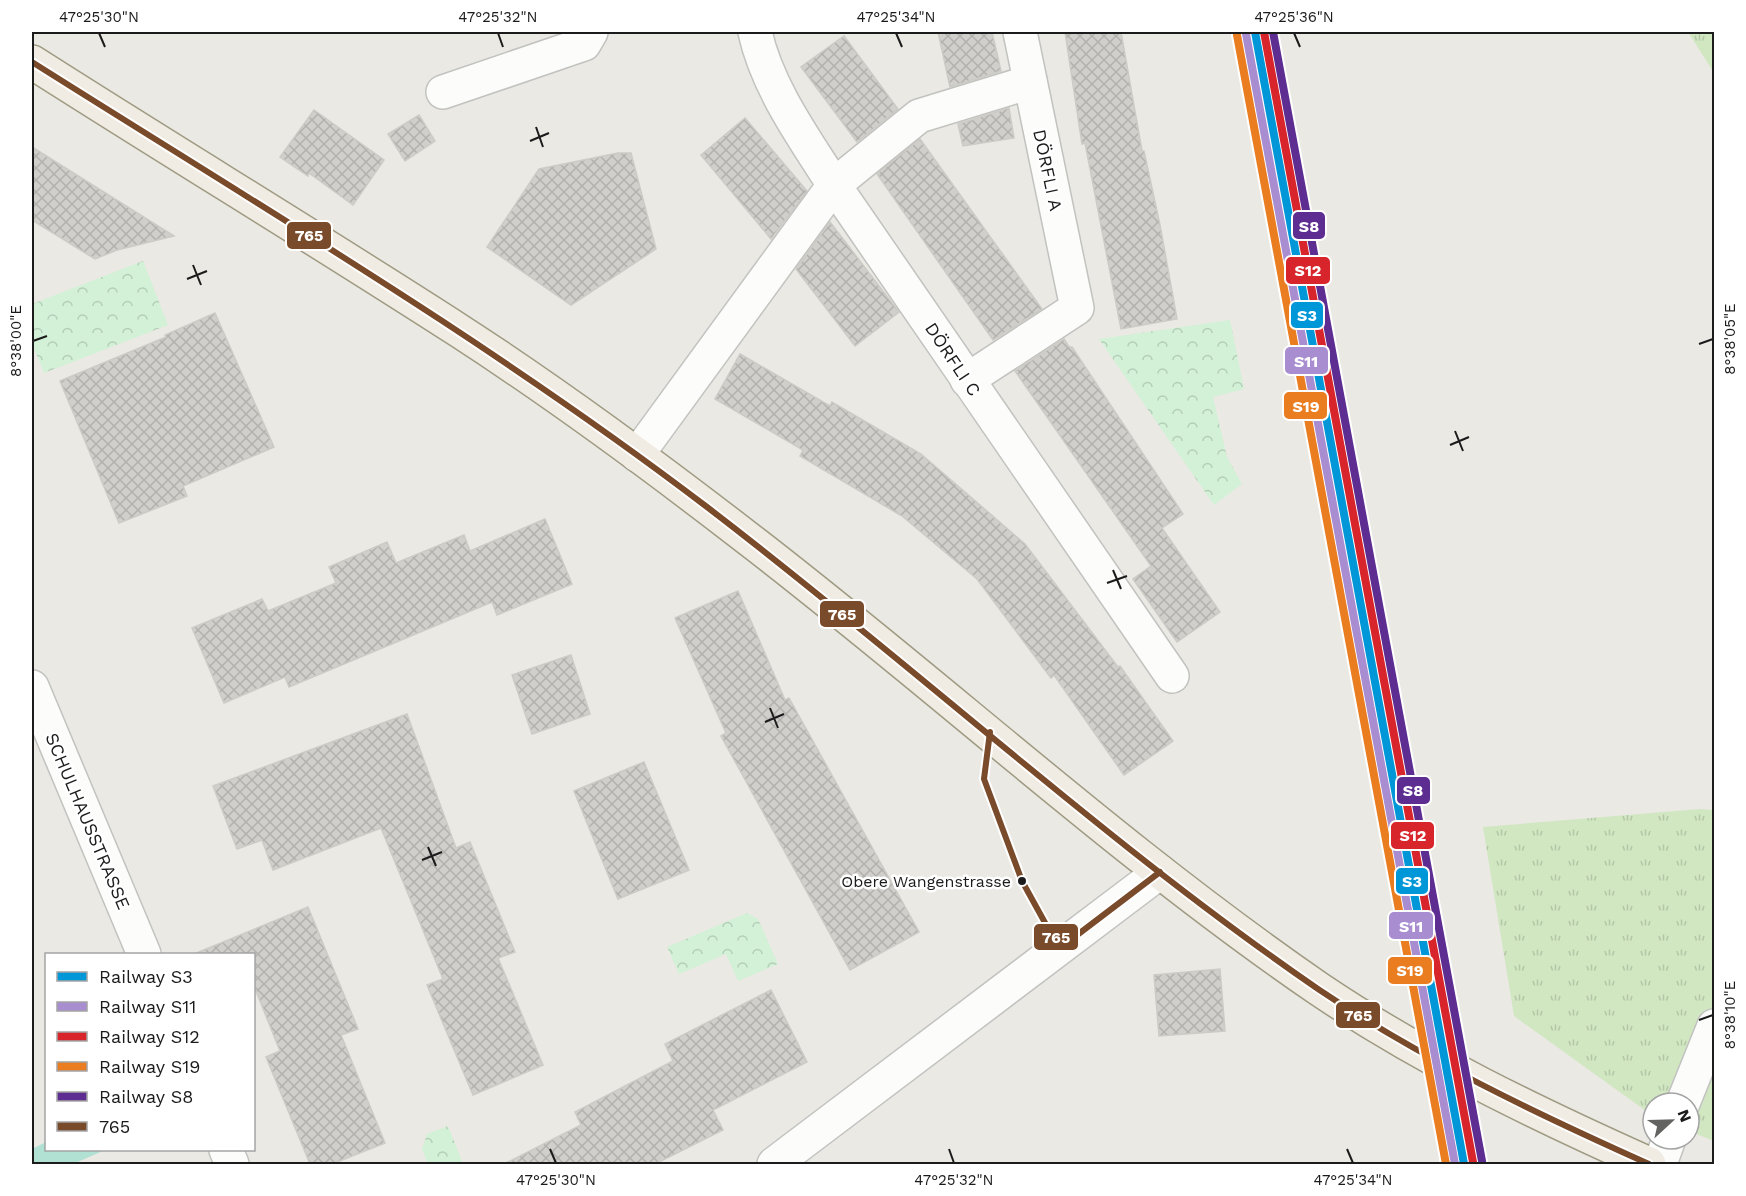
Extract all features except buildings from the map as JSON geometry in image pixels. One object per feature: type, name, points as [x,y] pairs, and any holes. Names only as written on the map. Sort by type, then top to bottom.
[{"type":"main road","points":[[32,63],[461,332],[638,455],[833,606],[1160,872],[1241,934],[1365,1019],[1524,1107],[1649,1164]]},
{"type":"street","points":[[443,92],[584,44],[591,32]]},
{"type":"street","name":"DÖRFLI C","points":[[755,32],[760,55],[794,122],[834,185],[1172,676]]},
{"type":"street","name":"DÖRFLI A","points":[[967,380],[1077,308],[1020,32]]},
{"type":"street","points":[[638,455],[834,185],[919,116],[1030,82]]},
{"type":"street","name":"SCHULHAUSSTRASSE","points":[[32,687],[144,953]]},
{"type":"street","points":[[774,1164],[1160,872]]},
{"type":"street","points":[[1688,1091],[1714,1026]]},
{"type":"green space","points":[[1688,32],[1714,32],[1714,73]]},
{"type":"green space","points":[[143,261],[168,325],[44,373],[32,343],[32,304]]},
{"type":"green space","points":[[1230,320],[1244,389],[1213,397],[1227,457],[1242,484],[1214,505],[1099,339]]},
{"type":"green space","points":[[1700,809],[1714,810],[1714,1141],[1701,1136],[1701,1091],[1641,1091],[1641,1107],[1514,1016],[1483,827]]},
{"type":"green space","points":[[747,913],[758,919],[778,964],[738,981],[726,954],[679,974],[667,947]]},
{"type":"green space","points":[[448,1126],[463,1164],[428,1164],[422,1149],[427,1134]]},
{"type":"green space","points":[[45,1142],[45,1151],[103,1151],[73,1164],[32,1164],[32,1149]]},
{"type":"rail line","name":"S3","points":[[1255,32],[1464,1164]]},
{"type":"rail line","name":"S12","points":[[1264,32],[1473,1162]]},
{"type":"rail line","name":"S8","points":[[1273,32],[1482,1161]]},
{"type":"rail line","name":"S11","points":[[1246,34],[1455,1164]]},
{"type":"rail line","name":"S19","points":[[1237,35],[1446,1164]]},
{"type":"transit line","name":"765","points":[[32,62],[459,332],[626,447],[784,567],[1161,874],[1318,989],[1357,1015],[1438,1062],[1564,1125],[1649,1164]]},
{"type":"transit line","name":"765","points":[[990,732],[984,779],[1022,881],[1049,930],[1064,945],[1160,872]]},
{"type":"place","name":"Obere Wangenstrasse","points":[[1022,881]]}]
